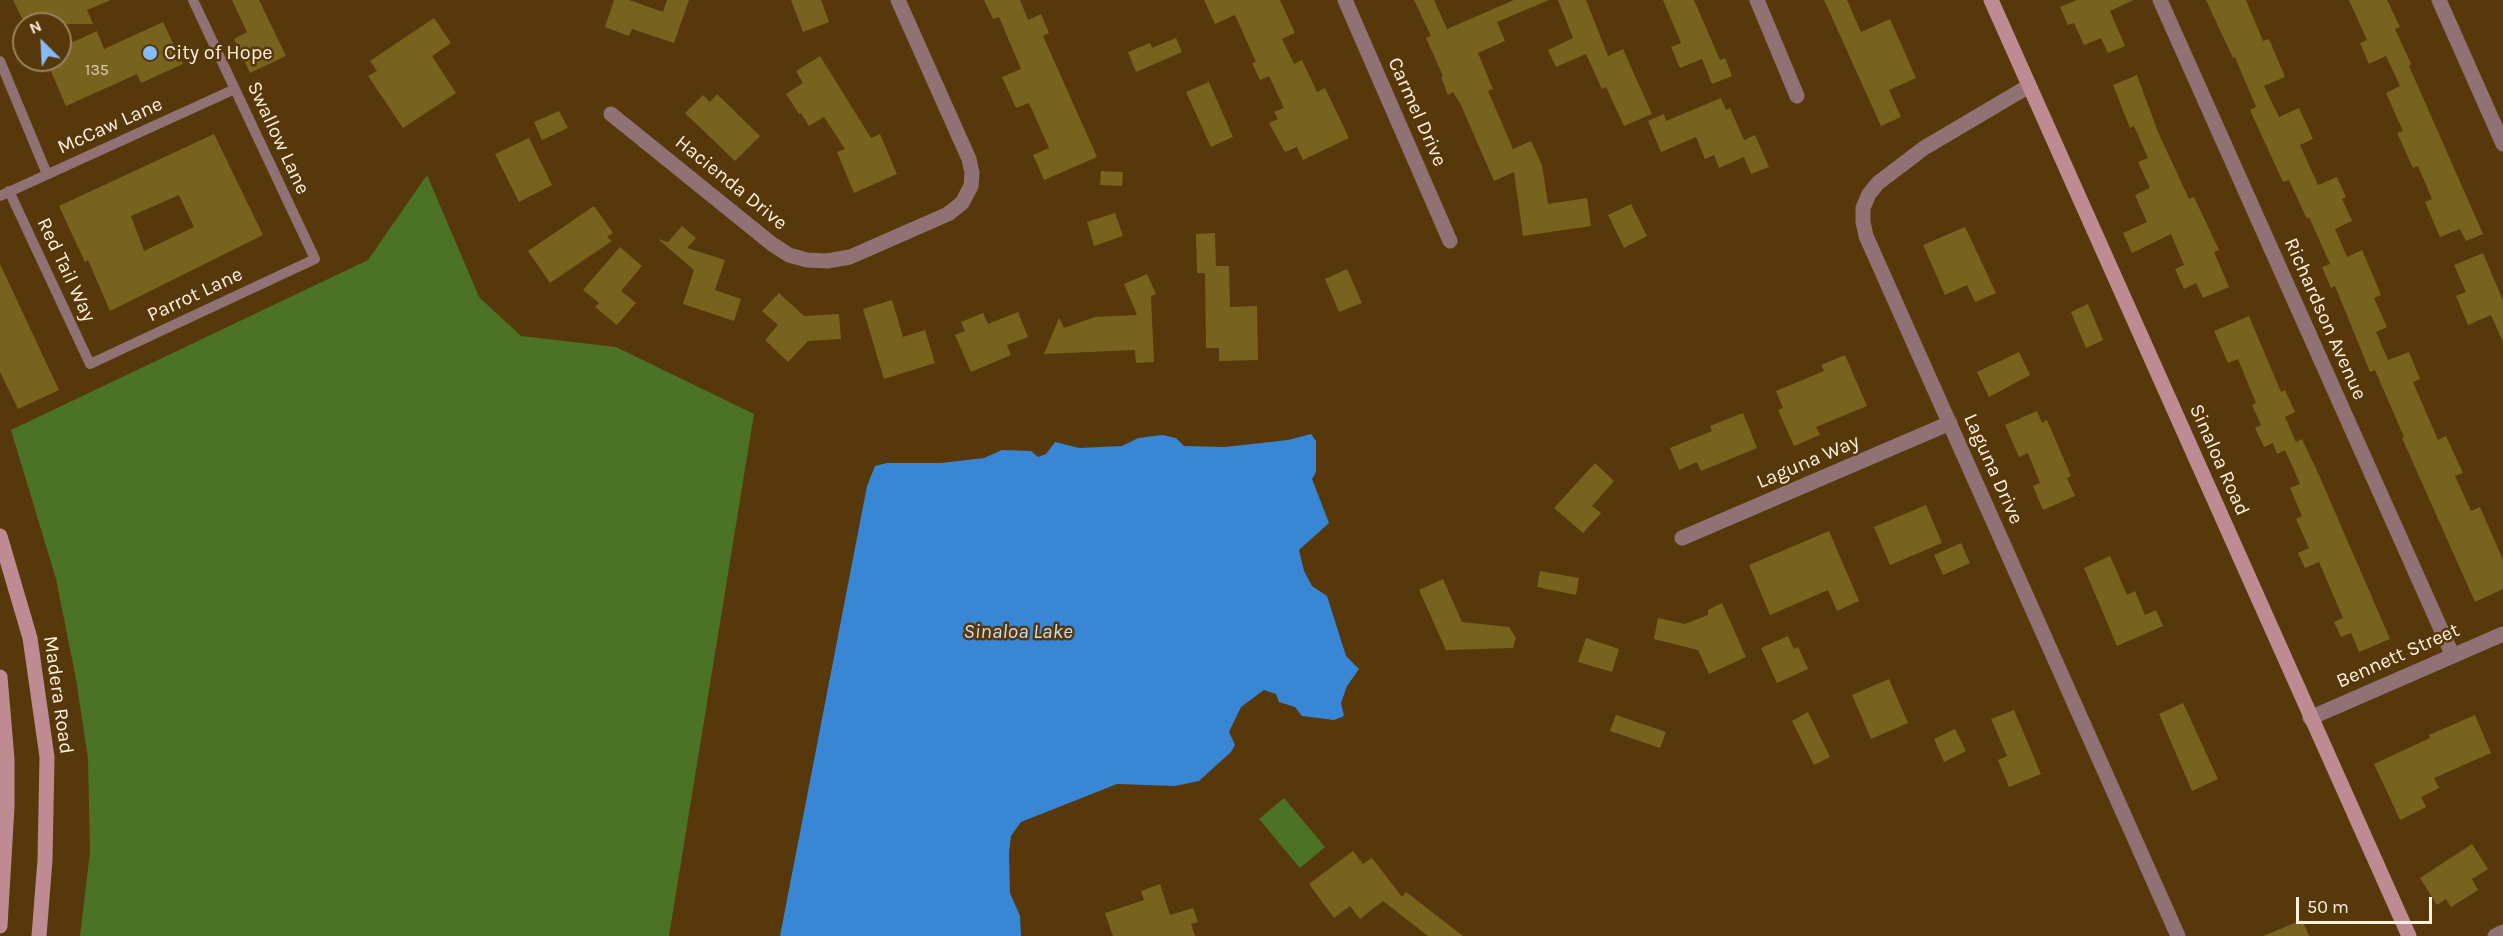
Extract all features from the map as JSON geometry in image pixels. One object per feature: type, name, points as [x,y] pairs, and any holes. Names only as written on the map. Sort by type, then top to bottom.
[{"type":"street","name":"Hacienda Drive","points":[[611,114],[771,244],[789,255],[807,260],[827,261],[850,257],[948,214],[962,203],[971,186],[972,173],[969,159],[898,0]]},
{"type":"street","name":"Carmel Drive","points":[[1346,0],[1450,241]]},
{"type":"street","points":[[1757,0],[1797,96]]},
{"type":"street","name":"Sinaloa Road","points":[[1991,0],[2409,936]]},
{"type":"street","name":"Richardson Avenue","points":[[2160,0],[2452,654]]},
{"type":"street","points":[[2439,0],[2503,144]]},
{"type":"street","name":"Laguna Drive","points":[[2029,87],[1924,148],[1878,183],[1869,194],[1863,208],[1866,236],[2178,936]]},
{"type":"street","name":"Laguna Way","points":[[1682,538],[1950,423]]},
{"type":"street","name":"Madera Road","points":[[0,536],[30,638],[47,757],[45,860],[39,936]]},
{"type":"street","name":"Bennett Street","points":[[2310,718],[2452,654],[2503,634]]},
{"type":"street","points":[[0,677],[7,759],[7,807],[0,926]]},
{"type":"street","points":[[2495,936],[2503,933]]},
{"type":"lane","name":"Swallow Lane","points":[[193,0],[315,259]]},
{"type":"lane","points":[[0,61],[47,174]]},
{"type":"lane","name":"McCaw Lane","points":[[5,193],[235,89]]},
{"type":"lane","name":"Red Tail Way","points":[[5,193],[90,364]]},
{"type":"lane","name":"Parrot Lane","points":[[90,364],[315,259]]},
{"type":"green space","points":[[427,175],[479,297],[521,336],[616,347],[754,414],[669,936],[80,936],[90,852],[88,758],[76,679],[56,579],[11,430],[368,260]]},
{"type":"green space","points":[[1284,798],[1325,847],[1300,868],[1259,819]]},
{"type":"water","name":"Sinaloa Lake","points":[[1311,434],[1316,441],[1316,472],[1312,479],[1329,523],[1299,550],[1304,571],[1312,586],[1327,596],[1346,656],[1359,669],[1347,686],[1341,703],[1344,716],[1334,720],[1302,716],[1295,707],[1279,702],[1276,694],[1264,690],[1241,707],[1229,732],[1235,745],[1231,752],[1199,781],[1175,786],[1117,784],[1021,822],[1011,836],[1009,853],[1010,893],[1020,916],[1021,936],[780,936],[867,486],[875,466],[887,463],[941,463],[984,458],[1002,450],[1031,451],[1038,457],[1046,454],[1055,442],[1079,448],[1122,446],[1138,438],[1162,435],[1176,438],[1184,446],[1225,447],[1288,440]]},
{"type":"building","points":[[13,0],[111,0],[87,10],[93,24],[72,24],[72,12],[19,12]]},
{"type":"building","points":[[232,0],[259,0],[286,56],[250,73],[234,39],[247,32]]},
{"type":"building","points":[[614,0],[629,0],[663,12],[667,0],[689,0],[674,43],[632,29],[629,36],[605,27]]},
{"type":"building","points":[[791,0],[821,0],[829,22],[803,32]]},
{"type":"building","points":[[984,0],[1020,0],[1028,20],[1041,14],[1049,33],[1043,36],[1097,157],[1044,180],[1033,155],[1049,148],[1029,103],[1016,108],[1002,77],[1021,69],[999,17],[993,19]]},
{"type":"building","points":[[1204,0],[1280,0],[1295,33],[1282,39],[1294,64],[1302,60],[1317,92],[1325,88],[1349,138],[1303,160],[1297,147],[1285,152],[1269,123],[1278,119],[1274,112],[1284,108],[1269,76],[1260,80],[1252,63],[1256,62],[1235,15],[1215,24]]},
{"type":"building","points":[[1414,0],[1434,0],[1447,29],[1514,0],[1549,0],[1497,22],[1505,41],[1478,53],[1493,89],[1488,91],[1513,149],[1531,141],[1542,165],[1548,204],[1587,198],[1591,226],[1523,236],[1514,172],[1494,181],[1460,103],[1453,92],[1448,95],[1441,77],[1443,76],[1426,38],[1431,36]]},
{"type":"building","points":[[1558,0],[1586,0],[1608,56],[1623,49],[1652,114],[1624,126],[1606,87],[1602,89],[1586,54],[1556,67],[1548,50],[1573,38]]},
{"type":"building","points":[[1663,0],[1694,0],[1720,60],[1725,58],[1732,76],[1712,84],[1702,59],[1680,68],[1671,47],[1681,43]]},
{"type":"building","points":[[1824,0],[1847,0],[1861,32],[1890,19],[1916,78],[1889,90],[1901,117],[1881,126]]},
{"type":"building","points":[[2077,0],[2134,0],[2110,11],[2125,46],[2108,53],[2101,38],[2084,45],[2074,23],[2068,25],[2060,7]]},
{"type":"building","points":[[2206,0],[2246,0],[2263,41],[2269,39],[2285,77],[2264,86],[2279,117],[2299,108],[2313,139],[2300,145],[2318,185],[2337,177],[2346,197],[2342,199],[2352,221],[2335,229],[2347,257],[2362,250],[2381,295],[2374,298],[2387,327],[2376,332],[2388,360],[2409,352],[2420,379],[2413,382],[2438,440],[2446,436],[2463,473],[2455,476],[2471,511],[2480,507],[2503,560],[2503,589],[2475,602],[2402,438],[2404,437],[2375,370],[2370,372],[2335,286],[2331,288],[2322,267],[2330,264],[2309,217],[2307,219],[2289,180],[2283,182],[2250,110],[2256,107],[2235,57],[2233,58]]},
{"type":"building","points":[[2349,0],[2387,0],[2400,27],[2395,29],[2411,64],[2409,66],[2483,234],[2466,241],[2460,229],[2440,237],[2425,202],[2432,199],[2418,166],[2413,168],[2397,133],[2403,131],[2386,93],[2400,86],[2386,56],[2369,64],[2360,43],[2367,40]]},
{"type":"building","points":[[434,18],[451,43],[432,56],[456,93],[403,128],[368,76],[377,71],[370,61]]},
{"type":"building","points":[[163,22],[183,64],[141,83],[137,74],[66,106],[51,72],[72,72],[72,42],[97,31],[104,49]]},
{"type":"building","points":[[1176,38],[1182,52],[1136,72],[1128,52],[1150,43],[1152,48]]},
{"type":"building","points":[[820,56],[871,138],[880,134],[897,174],[854,193],[837,152],[845,149],[824,117],[809,126],[786,94],[803,83],[796,71]]},
{"type":"building","points":[[2137,75],[2158,132],[2189,199],[2194,197],[2219,250],[2214,252],[2229,287],[2203,298],[2196,283],[2184,289],[2175,269],[2184,265],[2171,234],[2132,253],[2123,233],[2147,222],[2135,195],[2150,188],[2138,162],[2148,158],[2134,126],[2130,128],[2113,85]]},
{"type":"building","points":[[1209,82],[1233,137],[1211,147],[1186,92]]},
{"type":"building","points":[[717,94],[760,136],[735,161],[685,113],[703,95],[710,102]]},
{"type":"building","points":[[1721,98],[1726,110],[1730,108],[1744,140],[1755,135],[1769,167],[1751,174],[1744,157],[1719,168],[1714,155],[1705,159],[1696,137],[1661,152],[1648,121],[1664,114],[1666,121]]},
{"type":"building","points":[[559,111],[568,128],[542,140],[534,122]]},
{"type":"building","points":[[214,134],[263,235],[110,311],[88,260],[85,262],[59,206]],"holes":[[[179,195],[194,227],[144,251],[131,216]]]},
{"type":"building","points":[[529,138],[552,185],[519,202],[495,154]]},
{"type":"building","points":[[1101,171],[1123,172],[1122,186],[1100,185]]},
{"type":"building","points":[[1631,204],[1647,236],[1624,248],[1608,215]]},
{"type":"building","points":[[594,206],[613,233],[607,237],[612,241],[550,283],[528,251]]},
{"type":"building","points":[[1115,213],[1123,236],[1094,246],[1087,222]]},
{"type":"building","points":[[682,226],[696,238],[687,248],[725,260],[715,290],[741,299],[734,321],[683,304],[694,270],[658,239],[668,242]]},
{"type":"building","points":[[1965,227],[1996,293],[1975,302],[1967,285],[1945,295],[1923,245]]},
{"type":"building","points":[[1215,233],[1216,266],[1229,266],[1230,307],[1257,306],[1258,360],[1219,361],[1219,348],[1206,348],[1205,273],[1197,273],[1196,234]]},
{"type":"building","points":[[620,247],[642,266],[621,291],[636,303],[617,325],[595,307],[599,303],[583,290]]},
{"type":"building","points":[[2483,253],[2503,301],[2503,342],[2491,315],[2468,325],[2456,296],[2466,292],[2454,265]]},
{"type":"building","points":[[0,264],[59,390],[18,409],[0,372]]},
{"type":"building","points":[[1347,269],[1362,303],[1339,312],[1325,279]]},
{"type":"building","points":[[1147,274],[1156,294],[1151,296],[1154,362],[1136,363],[1135,350],[1044,354],[1059,318],[1064,328],[1095,317],[1137,315],[1124,284]]},
{"type":"building","points":[[779,293],[804,316],[839,314],[841,339],[808,341],[788,362],[765,340],[778,325],[762,311]]},
{"type":"building","points":[[892,300],[903,337],[925,330],[935,363],[884,379],[863,309]]},
{"type":"building","points":[[2088,304],[2103,340],[2086,348],[2071,312]]},
{"type":"building","points":[[1018,312],[1028,337],[1007,345],[1011,355],[971,372],[955,335],[965,331],[961,322],[983,313],[988,324]]},
{"type":"building","points":[[2249,316],[2281,392],[2285,390],[2295,412],[2285,417],[2296,442],[2302,439],[2390,639],[2359,652],[2351,633],[2341,637],[2334,622],[2343,618],[2319,562],[2305,568],[2298,553],[2309,548],[2296,519],[2302,516],[2290,488],[2300,484],[2285,450],[2277,454],[2273,443],[2264,447],[2255,428],[2261,425],[2252,405],[2256,403],[2238,359],[2228,363],[2214,331]]},
{"type":"building","points":[[2019,352],[2030,375],[1989,397],[1977,372]]},
{"type":"building","points":[[1845,355],[1867,406],[1816,427],[1820,435],[1794,446],[1778,410],[1783,408],[1776,391],[1824,371],[1821,365]]},
{"type":"building","points":[[2037,411],[2042,423],[2047,420],[2071,476],[2067,478],[2075,496],[2043,510],[2033,486],[2040,483],[2028,453],[2019,457],[2005,425]]},
{"type":"building","points":[[1743,413],[1757,448],[1701,471],[1697,462],[1679,470],[1670,448],[1712,431],[1710,426]]},
{"type":"building","points":[[1595,463],[1614,481],[1592,506],[1601,513],[1583,533],[1554,508]]},
{"type":"building","points":[[1926,505],[1942,543],[1890,565],[1874,527]]},
{"type":"building","points":[[1829,531],[1859,601],[1837,611],[1828,590],[1770,615],[1749,565]]},
{"type":"building","points":[[1961,543],[1970,563],[1943,575],[1934,555]]},
{"type":"building","points":[[2110,556],[2127,595],[2135,591],[2145,615],[2156,610],[2163,626],[2117,646],[2084,568]]},
{"type":"building","points":[[1540,571],[1579,578],[1576,595],[1537,587]]},
{"type":"building","points":[[1443,579],[1462,622],[1509,627],[1516,638],[1513,648],[1446,650],[1419,590]]},
{"type":"building","points":[[1722,603],[1746,657],[1709,674],[1698,650],[1654,639],[1658,618],[1685,624],[1708,615],[1708,610]]},
{"type":"building","points":[[1788,636],[1794,649],[1798,647],[1808,669],[1777,683],[1761,648]]},
{"type":"building","points":[[1586,638],[1619,649],[1612,672],[1578,662]]},
{"type":"building","points":[[1889,679],[1908,723],[1871,739],[1852,695]]},
{"type":"building","points":[[2183,703],[2218,779],[2192,791],[2159,714]]},
{"type":"building","points":[[2014,710],[2041,774],[2009,787],[1998,760],[2007,756],[1991,719]]},
{"type":"building","points":[[1808,712],[1830,757],[1814,765],[1792,721]]},
{"type":"building","points":[[1616,715],[1666,732],[1660,748],[1610,731]]},
{"type":"building","points":[[2475,715],[2491,753],[2434,778],[2439,788],[2421,797],[2426,807],[2400,820],[2374,764],[2430,738],[2429,735]]},
{"type":"building","points":[[1955,729],[1966,751],[1944,762],[1934,739]]},
{"type":"building","points":[[2472,844],[2488,869],[2472,879],[2478,890],[2451,907],[2446,899],[2437,905],[2420,878]]},
{"type":"building","points":[[1353,851],[1363,864],[1372,858],[1402,897],[1406,892],[1463,936],[1428,936],[1383,901],[1360,919],[1350,906],[1334,918],[1309,884]]},
{"type":"building","points":[[1160,884],[1170,915],[1193,908],[1198,922],[1191,924],[1195,936],[1113,936],[1105,913],[1144,900],[1141,891]]},
{"type":"building","points":[[2302,920],[2309,936],[2263,936]]},
{"type":"place","name":"City of Hope","points":[[150,53]]}]
